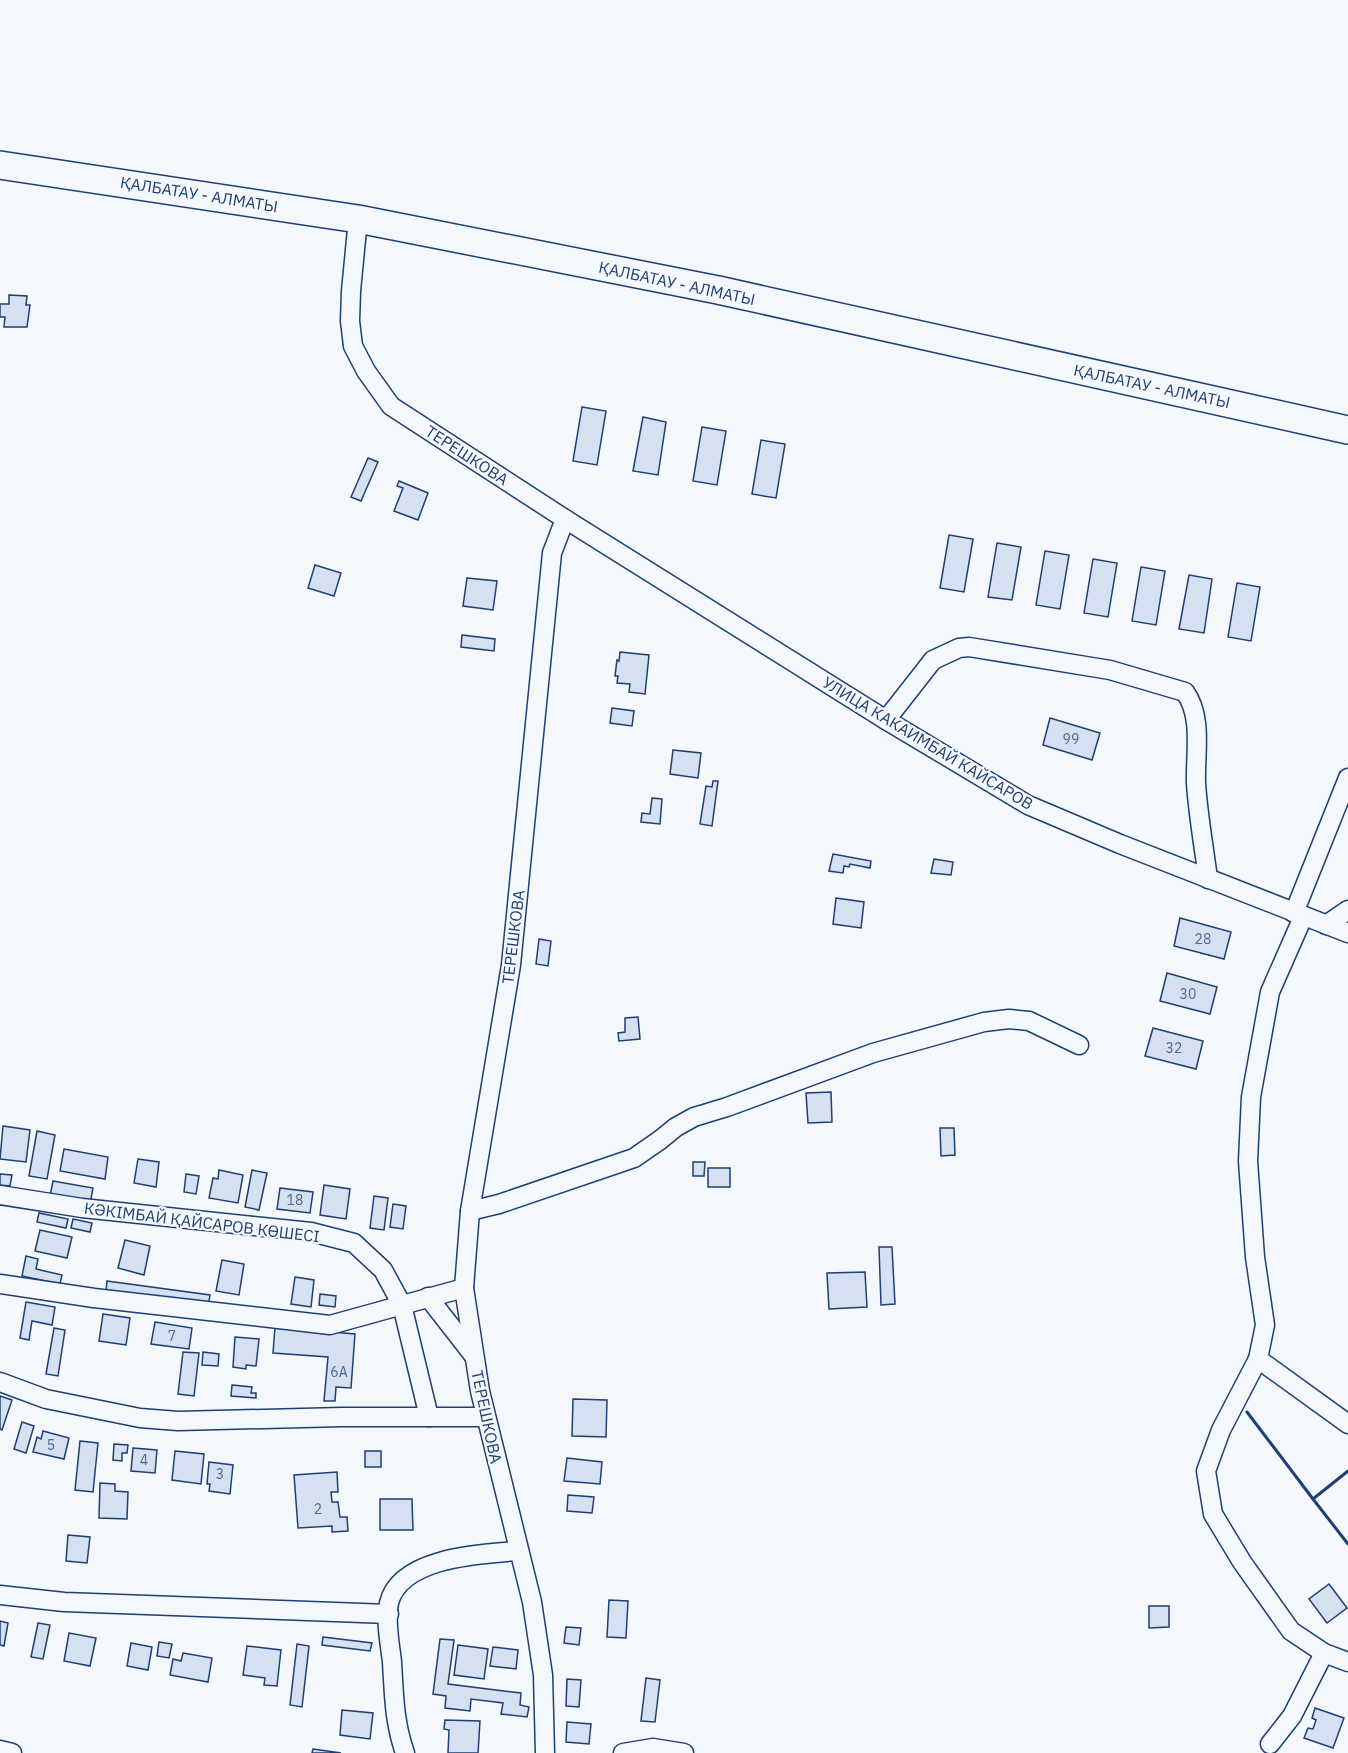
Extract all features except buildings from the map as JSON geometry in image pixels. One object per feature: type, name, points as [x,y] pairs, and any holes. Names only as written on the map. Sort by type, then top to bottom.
[{"type":"highway","name":"ҚАЛБАТАУ - АЛМАТЫ","points":[[0,165],[358,219],[718,290],[1348,429]]},
{"type":"street","name":"ТЕРЕШКОВА","points":[[358,219],[350,321],[354,346],[366,371],[392,405],[565,519],[552,552],[511,965],[470,1211],[464,1288],[486,1417],[532,1602],[543,1675],[546,1753]]},
{"type":"street","name":"УЛИЦА КАКАИМБАЙ КАЙСАРОВ","points":[[565,519],[886,720],[1028,805],[1208,879],[1348,933]]},
{"type":"street","points":[[886,720],[933,660],[958,648],[969,647],[1110,670],[1185,692],[1192,701],[1195,717],[1196,782],[1208,879]]},
{"type":"street","points":[[1348,778],[1269,992],[1251,1097],[1248,1161],[1255,1257],[1265,1325],[1258,1359],[1221,1430],[1206,1471],[1213,1514],[1242,1562],[1291,1631],[1324,1653],[1348,1662]]},
{"type":"street","points":[[1326,925],[1348,910]]},
{"type":"street","points":[[470,1211],[499,1204],[634,1158],[676,1127],[694,1117],[873,1053],[973,1025],[1009,1018],[1029,1021],[1079,1045]]},
{"type":"street","name":"КӘКІМБАЙ ҚАЙСАРОВ КӨШЕСІ","points":[[0,1195],[82,1208],[311,1232],[354,1243],[383,1270],[402,1305],[429,1417]]},
{"type":"street","points":[[0,1284],[94,1298],[330,1325],[464,1288]]},
{"type":"street","points":[[428,1297],[475,1358]]},
{"type":"street","points":[[1258,1359],[1348,1424]]},
{"type":"street","points":[[0,1382],[46,1399],[140,1418],[178,1421],[331,1417],[486,1417]]},
{"type":"street","points":[[405,1753],[397,1730],[388,1605],[393,1591],[405,1578],[427,1566],[467,1555],[518,1551]]},
{"type":"street","points":[[0,1595],[64,1602],[389,1614]]},
{"type":"street","points":[[1270,1744],[1292,1716],[1324,1653]]},
{"type":"street","points":[[623,1753],[653,1748],[684,1753]]},
{"type":"street","points":[[0,1750],[12,1753]]},
{"type":"wall","points":[[1247,1412],[1313,1499]]},
{"type":"wall","points":[[1348,1471],[1313,1499],[1348,1544]]}]
